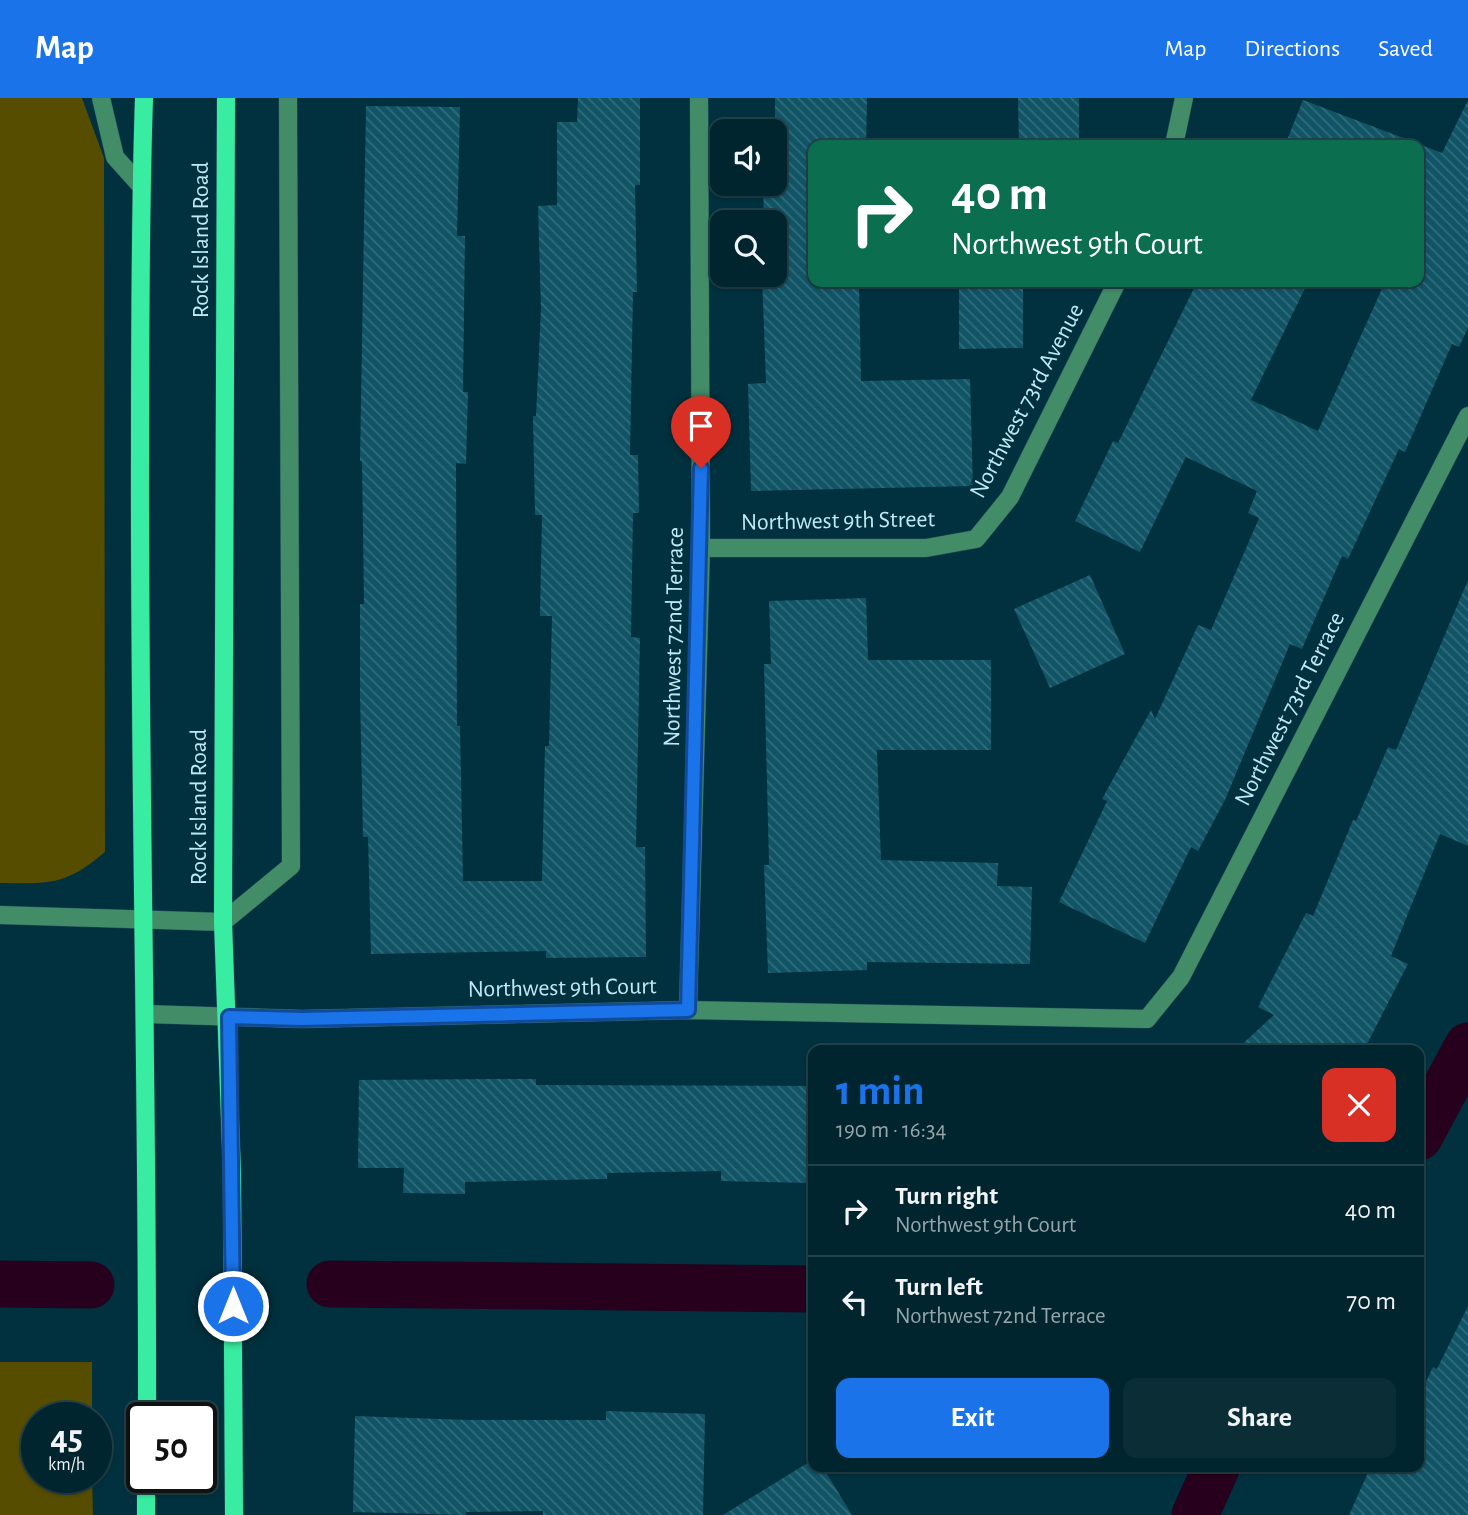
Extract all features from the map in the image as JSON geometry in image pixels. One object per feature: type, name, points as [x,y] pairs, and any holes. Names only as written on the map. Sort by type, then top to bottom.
[{"type":"main road","points":[[144,98],[141,186],[141,919],[145,1014],[146,1402]]},
{"type":"main road","name":"Rock Island Road","points":[[226,98],[223,922],[229,1017],[234,1515]]},
{"type":"main road","points":[[146,1493],[146,1515]]},
{"type":"street","points":[[101,98],[116,157],[141,186]]},
{"type":"street","points":[[0,915],[223,922],[291,866],[288,98]]},
{"type":"street","name":"Northwest 72nd Terrace","points":[[688,1010],[701,548],[699,98]]},
{"type":"street","points":[[1175,140],[1184,98]]},
{"type":"street","name":"Northwest 73rd Avenue","points":[[976,539],[1010,497],[1115,287]]},
{"type":"street","name":"Northwest 73rd Terrace","points":[[1147,1019],[1181,977],[1468,416]]},
{"type":"street","name":"Northwest 9th Street","points":[[701,548],[926,548],[976,539]]},
{"type":"street","name":"Northwest 9th Court","points":[[145,1014],[302,1019],[688,1010],[1147,1019]]},
{"type":"shaded area","points":[[0,98],[82,98],[104,158],[105,852],[68,877],[32,883],[0,883]]},
{"type":"shaded area","points":[[0,1362],[92,1362],[92,1402],[21,1402],[21,1493],[92,1493],[93,1515],[0,1515]]},
{"type":"building","points":[[578,98],[640,98],[640,185],[635,185],[637,292],[633,292],[630,455],[638,455],[639,513],[633,513],[631,637],[640,638],[636,847],[645,847],[646,957],[546,958],[546,951],[371,954],[368,837],[363,837],[360,694],[360,604],[364,604],[360,461],[366,106],[460,107],[457,236],[465,236],[463,392],[468,392],[466,464],[456,463],[457,726],[460,726],[463,881],[542,881],[552,616],[540,616],[542,515],[535,515],[533,416],[536,416],[541,309],[538,206],[557,205],[557,122],[577,122]]},
{"type":"building","points":[[775,98],[867,98],[866,140],[808,140],[808,287],[859,287],[861,381],[970,379],[973,486],[751,491],[748,384],[766,383],[762,287],[787,287],[787,210],[763,210],[764,196],[787,196],[787,119],[775,119]]},
{"type":"building","points":[[1018,98],[1079,98],[1079,140],[1019,140]]},
{"type":"building","points":[[1303,100],[1409,140],[1287,140]]},
{"type":"building","points":[[1468,100],[1468,328],[1459,347],[1452,344],[1405,452],[1399,449],[1348,559],[1342,556],[1302,649],[1290,644],[1225,800],[1198,851],[1191,847],[1145,943],[1059,902],[1107,801],[1102,799],[1151,710],[1155,719],[1198,625],[1211,630],[1259,518],[1248,513],[1257,491],[1186,457],[1140,552],[1075,521],[1113,441],[1118,443],[1195,287],[1306,287],[1251,400],[1318,431],[1383,287],[1424,287],[1424,146],[1442,153]]},
{"type":"building","points":[[959,287],[1023,287],[1023,348],[959,349]]},
{"type":"building","points":[[1090,575],[1125,654],[1050,688],[1014,609]]},
{"type":"building","points":[[1468,580],[1468,846],[1440,834],[1391,956],[1408,964],[1367,1045],[1241,1045],[1274,1015],[1258,1007],[1306,913],[1313,916],[1353,820],[1356,821],[1388,747],[1396,750]]},
{"type":"building","points":[[866,598],[868,660],[991,660],[991,750],[877,750],[881,860],[998,863],[997,886],[1032,887],[1030,964],[867,962],[867,970],[768,973],[764,865],[769,865],[764,664],[771,664],[769,601]]},
{"type":"building","points":[[536,1079],[536,1085],[808,1086],[808,1183],[721,1181],[721,1171],[607,1173],[607,1179],[465,1182],[465,1194],[403,1193],[404,1168],[358,1168],[359,1080]]},
{"type":"building","points":[[1468,1306],[1468,1515],[1349,1515],[1368,1472],[1424,1472],[1424,1386],[1433,1367],[1437,1369]]},
{"type":"building","points":[[606,1411],[705,1414],[703,1515],[543,1515],[543,1511],[466,1512],[466,1515],[353,1512],[355,1416],[468,1420],[606,1420]]},
{"type":"building","points":[[808,1463],[808,1472],[826,1472],[852,1515],[723,1515]]},
{"type":"waterway","points":[[1424,1128],[1468,1046]]},
{"type":"waterway","points":[[0,1284],[91,1285]]},
{"type":"waterway","points":[[330,1284],[808,1289]]},
{"type":"waterway","points":[[1195,1515],[1214,1472]]},
{"type":"route","points":[[233,1306],[229,1017],[302,1019],[688,1010],[701,468]]}]
